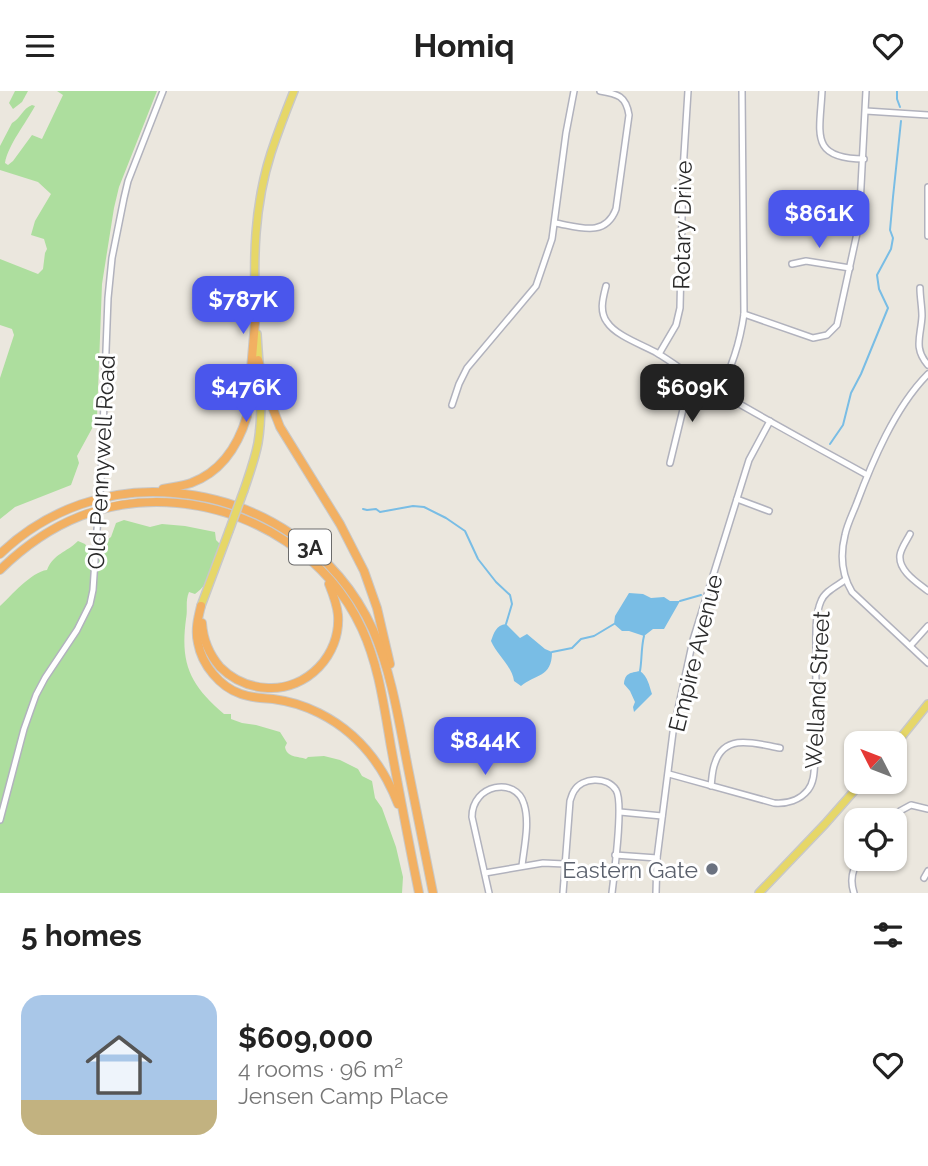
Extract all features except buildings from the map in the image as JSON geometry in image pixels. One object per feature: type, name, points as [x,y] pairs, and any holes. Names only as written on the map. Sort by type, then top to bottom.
[{"type":"highway","points":[[142,492],[191,483],[211,473],[226,459],[235,445],[247,416],[256,311]]},
{"type":"highway","points":[[258,360],[280,426],[340,524],[370,588],[384,637],[396,702]]},
{"type":"highway","name":"3A","points":[[0,554],[28,531],[61,512],[105,496],[142,492],[195,495],[243,508],[281,526],[311,548],[347,586],[366,615],[380,650],[396,702],[433,893]]},
{"type":"highway","name":"3A","points":[[0,570],[40,537],[61,524],[112,506],[134,503],[154,502],[220,511],[272,532],[294,547],[342,596],[361,627],[372,654],[419,893]]},
{"type":"highway","points":[[201,606],[202,630],[207,646],[224,671],[250,687],[273,688],[295,684],[323,663],[337,634],[336,605],[329,584],[321,572]]},
{"type":"highway","points":[[201,606],[197,627],[198,643],[205,662],[215,677],[240,694],[297,705],[321,714],[345,729],[366,749],[385,775],[406,826]]},
{"type":"main road","points":[[201,606],[244,490],[258,443],[261,418],[254,249],[261,191],[271,153],[294,91]]},
{"type":"main road","points":[[906,731],[928,704]]},
{"type":"main road","points":[[759,893],[850,795]]},
{"type":"street","name":"Old Pennywell Road","points":[[0,820],[24,729],[36,695],[88,611],[93,590],[112,258],[128,181],[163,91]]},
{"type":"street","points":[[452,405],[458,384],[467,368],[536,286],[552,239],[567,125],[575,91]]},
{"type":"street","points":[[555,223],[598,228],[607,224],[616,209],[629,115],[620,93],[600,91]]},
{"type":"street","name":"Rotary Drive","points":[[659,354],[676,325],[680,308],[688,91]]},
{"type":"street","points":[[719,391],[736,352],[744,314],[742,91]]},
{"type":"street","points":[[821,91],[820,133],[824,146],[838,157],[863,159]]},
{"type":"street","points":[[744,314],[810,337],[823,337],[833,331],[839,322],[859,224],[866,91]]},
{"type":"street","points":[[866,111],[928,115]]},
{"type":"street","points":[[928,187],[928,236]]},
{"type":"street","points":[[805,202],[815,212],[828,218],[859,224]]},
{"type":"street","points":[[792,264],[806,261],[850,268]]},
{"type":"street","points":[[606,286],[602,310],[608,324],[619,333],[867,475]]},
{"type":"street","points":[[920,288],[922,316],[918,344],[920,354],[928,365]]},
{"type":"street","points":[[928,374],[901,408],[867,475],[845,535],[842,565],[845,580],[859,599],[928,663]]},
{"type":"street","points":[[670,463],[686,397],[694,377]]},
{"type":"street","name":"Empire Avenue","points":[[656,893],[657,857],[673,732],[693,640],[749,460],[770,421]]},
{"type":"street","points":[[737,499],[769,511]]},
{"type":"street","points":[[910,534],[900,554],[901,564],[908,574],[928,591]]},
{"type":"street","name":"Welland Street","points":[[669,774],[782,804],[800,797],[809,789],[813,779],[815,752],[815,662],[819,606],[825,594],[845,580]]},
{"type":"street","points":[[910,646],[928,626]]},
{"type":"street","points":[[711,786],[715,762],[728,745],[739,741],[780,748]]},
{"type":"street","points":[[563,893],[570,801],[578,786],[587,781],[600,780],[612,785],[619,797],[612,893]]},
{"type":"street","points":[[489,893],[472,817],[473,806],[481,793],[500,787],[514,791],[523,801],[526,825],[522,866]]},
{"type":"street","points":[[906,808],[911,805],[928,809]]},
{"type":"street","points":[[620,812],[662,816]]},
{"type":"street","points":[[615,855],[657,857]]},
{"type":"street","points":[[485,873],[543,863],[565,864]]},
{"type":"street","points":[[853,893],[854,871]]},
{"type":"street","points":[[924,878],[928,871]]},
{"type":"green space","points":[[15,91],[28,91],[22,102],[13,109],[9,103]]},
{"type":"green space","points":[[57,91],[157,91],[119,187],[114,208],[102,284],[95,423],[77,456],[79,463],[71,485],[15,507],[0,519],[0,378],[14,335],[12,329],[0,325],[0,259],[38,274],[43,269],[47,249],[44,239],[31,235],[35,221],[51,194],[38,182],[0,170],[0,146],[12,123],[32,105],[35,106],[13,142],[5,163],[8,165],[13,161],[32,135],[42,139],[63,95]]},
{"type":"green space","points":[[124,520],[150,527],[162,524],[215,532],[216,540],[220,544],[212,572],[201,589],[195,594],[189,592],[187,599],[186,661],[195,683],[224,714],[231,714],[231,719],[280,732],[290,755],[306,759],[324,756],[340,760],[358,769],[362,776],[372,781],[375,798],[382,808],[396,847],[403,877],[402,893],[0,893],[0,606],[28,580],[47,570],[57,557],[78,541],[85,544],[90,552],[111,537],[116,523]]},
{"type":"water","points":[[629,593],[680,601],[664,629],[653,629],[644,636],[622,631],[614,624],[615,616]]},
{"type":"water","points":[[506,624],[520,638],[527,634],[552,652],[546,671],[521,686],[514,681],[491,641],[494,632]]},
{"type":"water","points":[[640,671],[647,679],[652,694],[634,712],[635,702],[624,684],[629,674]]},
{"type":"waterway","points":[[897,91],[900,107]]},
{"type":"waterway","points":[[830,444],[843,425],[851,393],[888,308],[879,289],[877,275],[891,249],[893,238],[890,230],[901,121]]},
{"type":"waterway","points":[[363,509],[376,509],[380,512],[413,506],[424,507],[465,531],[478,559],[510,595],[512,604],[506,624]]},
{"type":"waterway","points":[[680,601],[701,595]]},
{"type":"waterway","points":[[552,652],[572,648],[581,639],[594,636],[614,624]]},
{"type":"waterway","points":[[640,671],[644,636]]},
{"type":"place","name":"Eastern Gate","points":[[712,869]]}]
